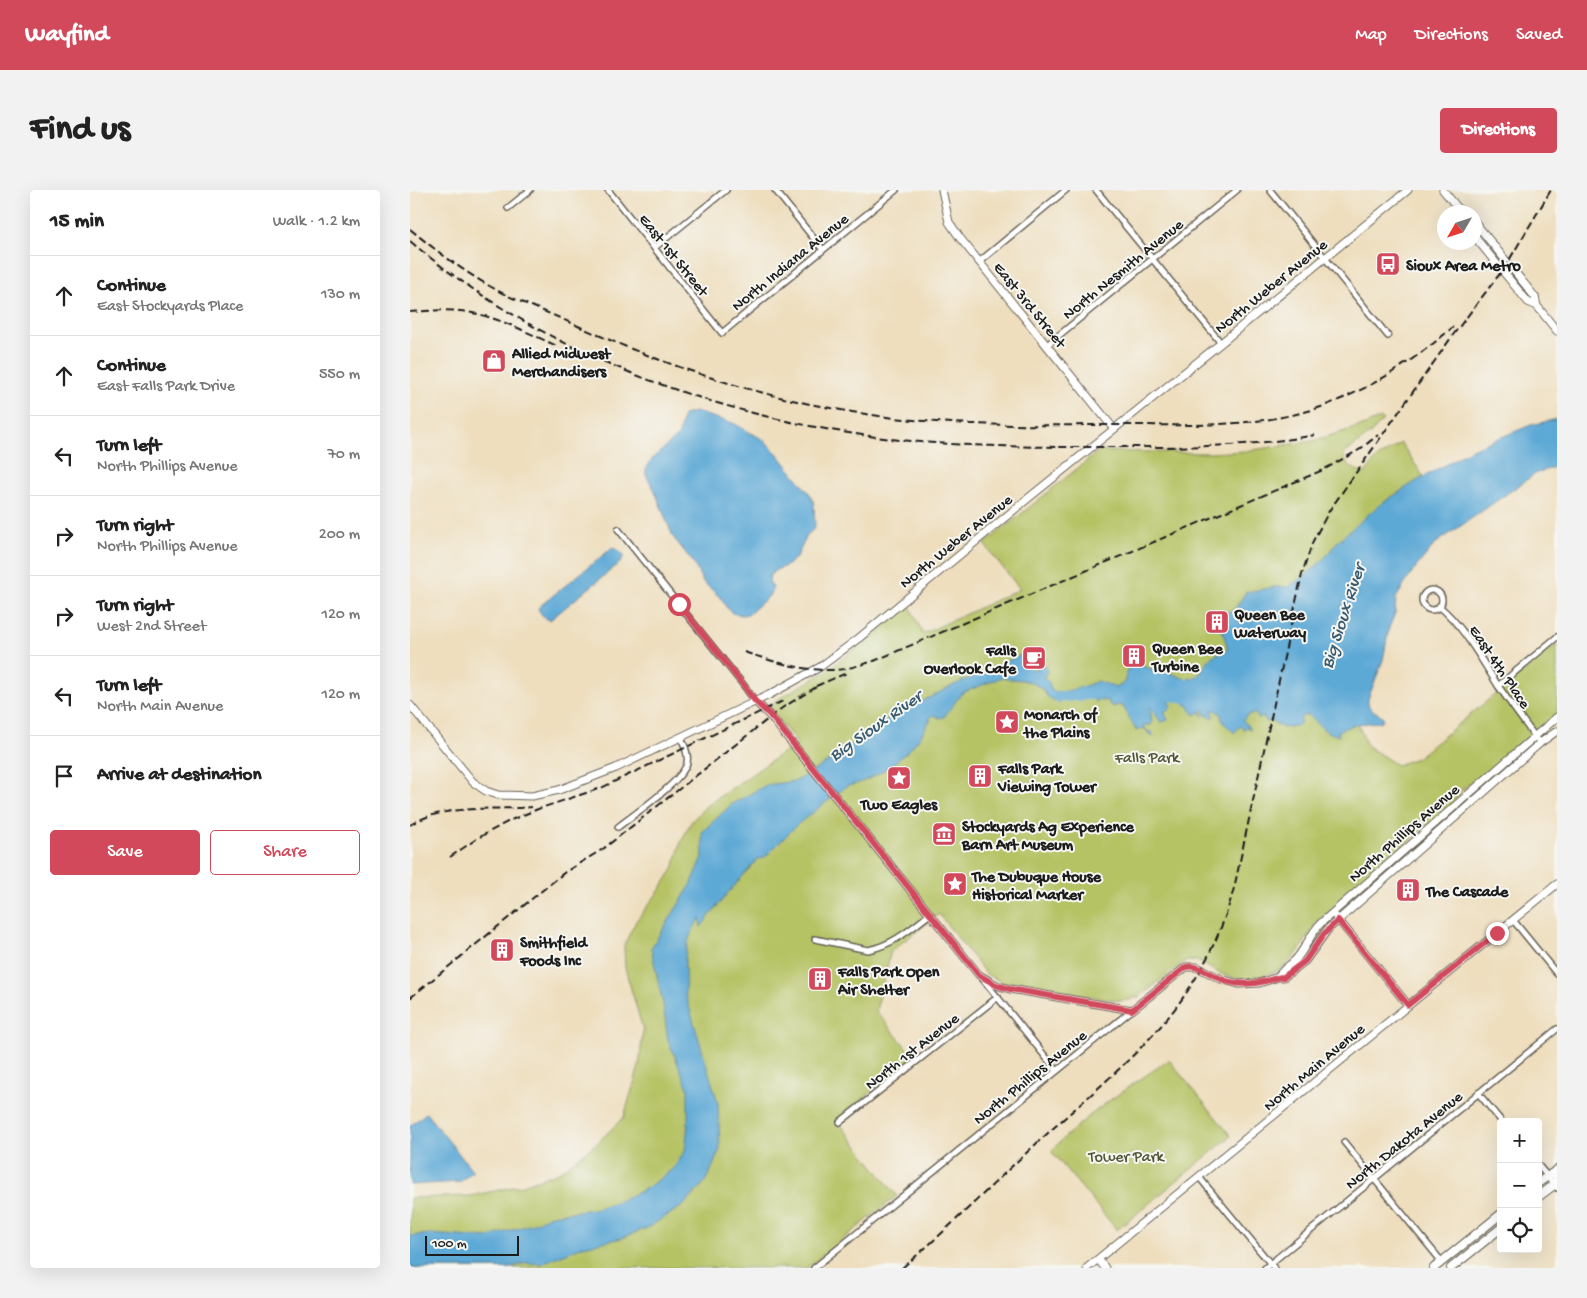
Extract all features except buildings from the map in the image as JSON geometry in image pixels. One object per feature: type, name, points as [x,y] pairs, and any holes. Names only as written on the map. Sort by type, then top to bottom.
[{"type":"main road","points":[[1542,1180],[1557,1170]]},
{"type":"main road","points":[[1542,1194],[1556,1184]]},
{"type":"main road","points":[[1434,1268],[1497,1217]]},
{"type":"main road","points":[[1451,1268],[1497,1231]]},
{"type":"street","points":[[508,208],[530,190]]},
{"type":"street","name":"East 1st Street","points":[[608,190],[722,333]]},
{"type":"street","points":[[654,248],[726,190]]},
{"type":"street","points":[[775,190],[823,250]]},
{"type":"street","name":"North Indiana Avenue","points":[[722,333],[896,190]]},
{"type":"street","name":"East 3rd Street","points":[[942,190],[950,222],[979,262],[1114,429]]},
{"type":"street","points":[[979,262],[1066,190]]},
{"type":"street","points":[[1096,190],[1221,344]]},
{"type":"street","name":"North Nesmith Avenue","points":[[1047,345],[1237,190]]},
{"type":"street","points":[[1270,190],[1388,336]]},
{"type":"street","name":"North Weber Avenue","points":[[410,705],[468,777],[479,787],[498,795],[538,795],[559,790],[598,776],[810,673],[844,649],[1408,190]]},
{"type":"street","points":[[1443,190],[1455,205]]},
{"type":"street","points":[[1482,231],[1535,297],[1537,306],[1557,331]]},
{"type":"street","points":[[1482,246],[1528,302],[1537,306]]},
{"type":"street","points":[[618,529],[755,701],[771,716],[1057,1072]]},
{"type":"street","name":"East 4th Place","points":[[1439,606],[1451,616],[1478,652],[1498,686],[1540,743]]},
{"type":"street","points":[[1498,686],[1557,637]]},
{"type":"street","name":"North Phillips Avenue","points":[[1278,977],[1298,957],[1315,929],[1332,913],[1557,717]]},
{"type":"street","name":"North Phillips Avenue","points":[[814,1268],[1186,967],[1197,967],[1221,979],[1238,984],[1259,983],[1284,977],[1302,964],[1324,934],[1338,920],[1540,743],[1557,731]]},
{"type":"street","points":[[618,827],[666,789],[681,774],[687,764],[687,758],[681,737]]},
{"type":"street","name":"North Main Avenue","points":[[1087,1268],[1557,884]]},
{"type":"street","points":[[1332,913],[1408,1005]]},
{"type":"street","points":[[815,939],[868,950],[875,949],[905,934],[930,914]]},
{"type":"street","points":[[1513,920],[1557,974]]},
{"type":"street","points":[[979,975],[996,985],[1010,989],[1132,1010]]},
{"type":"street","name":"North 1st Avenue","points":[[840,1122],[998,997]]},
{"type":"street","name":"North Dakota Avenue","points":[[1265,1268],[1272,1266],[1374,1178],[1557,1029]]},
{"type":"street","points":[[1478,1093],[1499,1118]]},
{"type":"street","points":[[1344,1142],[1442,1262]]},
{"type":"street","points":[[1542,1170],[1556,1184]]},
{"type":"street","points":[[1199,1177],[1272,1266]]},
{"type":"street","points":[[1098,1259],[1105,1268]]},
{"type":"green space","name":"Falls Park","points":[[1381,418],[1383,420],[1372,432],[1343,455],[1349,466],[1364,474],[1376,459],[1401,443],[1449,515],[1403,560],[1348,700],[1367,746],[1397,765],[1417,758],[1557,644],[1557,714],[1489,771],[1463,789],[1452,804],[1316,923],[1299,951],[1285,966],[1275,972],[1253,979],[1238,979],[1221,974],[1197,961],[1186,961],[1140,996],[1120,1001],[1003,983],[986,974],[939,914],[891,951],[876,1011],[914,1057],[837,1120],[897,1196],[807,1268],[410,1268],[410,1198],[470,1196],[523,1185],[559,1172],[597,1143],[624,1117],[639,1066],[643,1030],[625,968],[624,945],[636,921],[673,869],[681,842],[691,822],[706,806],[797,743],[770,709],[775,701],[825,672],[910,606],[923,634],[1020,589],[984,544],[1099,451],[1210,453],[1246,451],[1312,441],[1365,425]]},
{"type":"green space","points":[[1527,746],[1529,749],[1443,825],[1440,822]]},
{"type":"green space","points":[[1433,828],[1436,832],[1363,894],[1380,874]]},
{"type":"green space","points":[[1325,923],[1327,927],[1299,964],[1295,965],[1318,930]]},
{"type":"green space","name":"Tower Park","points":[[1169,1060],[1231,1136],[1117,1230],[1051,1151],[1092,1114]]},
{"type":"water","points":[[695,412],[733,423],[764,440],[810,494],[814,503],[815,528],[807,535],[797,557],[770,575],[769,581],[773,588],[769,596],[749,614],[732,613],[721,598],[703,582],[693,562],[673,537],[654,489],[646,475],[646,469],[653,458],[679,435],[683,415]]},
{"type":"water","points":[[1557,419],[1557,466],[1535,474],[1435,544],[1413,571],[1396,598],[1395,613],[1389,628],[1383,660],[1368,699],[1371,709],[1383,717],[1382,721],[1349,727],[1338,732],[1339,736],[1327,732],[1308,715],[1303,716],[1299,721],[1301,721],[1299,725],[1283,728],[1272,721],[1267,722],[1263,716],[1258,718],[1255,713],[1248,715],[1243,720],[1251,730],[1246,727],[1244,730],[1240,726],[1234,733],[1224,723],[1221,714],[1215,710],[1212,710],[1214,716],[1211,718],[1209,715],[1204,714],[1205,710],[1201,711],[1203,717],[1200,712],[1195,715],[1178,692],[1170,697],[1169,702],[1171,705],[1169,710],[1164,712],[1168,720],[1161,722],[1150,707],[1152,723],[1150,726],[1146,724],[1144,726],[1147,731],[1152,732],[1153,736],[1149,734],[1144,728],[1136,730],[1123,706],[1116,705],[1115,707],[1110,705],[1107,700],[1103,701],[1100,699],[1096,702],[1086,693],[1062,698],[1059,703],[1048,697],[1041,688],[1031,682],[1000,678],[962,693],[944,717],[939,718],[935,715],[930,717],[930,722],[928,722],[915,743],[894,763],[869,779],[847,786],[798,824],[764,858],[758,859],[701,927],[700,918],[693,930],[685,954],[685,993],[718,1103],[720,1149],[707,1180],[683,1206],[647,1228],[622,1238],[583,1246],[540,1264],[526,1263],[508,1268],[410,1268],[410,1236],[431,1234],[486,1238],[532,1224],[551,1215],[593,1209],[617,1202],[647,1188],[674,1168],[685,1151],[688,1123],[688,1088],[668,1040],[663,1004],[651,948],[691,885],[703,857],[702,832],[732,804],[766,785],[796,781],[836,757],[880,723],[952,686],[1023,654],[1032,670],[1045,665],[1047,672],[1044,676],[1045,679],[1049,682],[1051,690],[1055,692],[1074,689],[1098,681],[1117,688],[1125,681],[1129,668],[1136,665],[1184,678],[1193,678],[1200,674],[1213,656],[1227,650],[1223,634],[1225,624],[1221,615],[1235,609],[1246,592],[1275,587],[1288,587],[1322,561],[1338,541],[1378,506],[1410,485],[1472,449],[1531,425]]},
{"type":"water","points":[[612,548],[624,555],[621,562],[550,620],[546,619],[538,608]]},
{"type":"water","points":[[426,1113],[473,1171],[460,1182],[410,1185],[410,1126]]},
{"type":"waterway","name":"Big Sioux River","points":[[1059,697],[1105,693]]},
{"type":"waterway","name":"Big Sioux River","points":[[1159,694],[1195,699]]},
{"type":"railway","points":[[902,1268],[1139,1050],[1170,1015],[1192,985],[1210,953],[1224,919],[1235,884],[1302,574],[1313,541],[1329,511],[1453,335],[1505,267],[1551,190]]},
{"type":"railway","points":[[410,229],[456,265],[506,295],[657,359],[737,386],[778,397],[862,413],[931,422],[1012,425],[1169,425],[1267,420],[1315,409],[1371,385],[1422,352],[1453,327]]},
{"type":"railway","points":[[410,241],[463,282],[519,318],[578,350],[640,376],[703,399],[768,417],[900,440],[1028,447],[1237,445],[1315,435]]},
{"type":"railway","points":[[410,312],[448,310],[486,316],[557,346]]},
{"type":"railway","points":[[744,652],[787,665],[821,670],[843,669],[874,661],[1323,470],[1359,450],[1378,435]]},
{"type":"railway","points":[[816,686],[849,672]]},
{"type":"railway","points":[[410,998],[565,872],[603,849],[782,708],[821,684]]},
{"type":"railway","points":[[450,857],[478,838],[511,820],[601,788],[785,700]]},
{"type":"railway","points":[[410,825],[439,813],[469,809],[532,807]]},
{"type":"place","name":"Sioux Area Metro","points":[[1388,264]]},
{"type":"place","name":"Allied Midwest Merchandisers","points":[[494,361]]},
{"type":"place","name":"Queen Bee Waterway","points":[[1217,622]]},
{"type":"place","name":"Queen Bee Turbine","points":[[1134,656]]},
{"type":"place","name":"Falls Overlook Cafe","points":[[1034,658]]},
{"type":"place","name":"Monarch of the Plains","points":[[1007,722]]},
{"type":"place","name":"Falls Park Viewing Tower","points":[[980,776]]},
{"type":"place","name":"Two Eagles","points":[[899,778]]},
{"type":"place","name":"Stockyards Ag Experience Barn Art Museum","points":[[944,834]]},
{"type":"place","name":"The Dubuque House Historical Marker","points":[[955,884]]},
{"type":"place","name":"The Cascade","points":[[1408,890]]},
{"type":"place","name":"Smithfield Foods Inc","points":[[502,950]]},
{"type":"place","name":"Falls Park Open Air Shelter","points":[[820,979]]},
{"type":"route","points":[[679,604],[755,701],[771,716],[979,975],[996,985],[1132,1010],[1186,967],[1197,967],[1221,979],[1238,984],[1259,983],[1284,977],[1305,961],[1328,929],[1338,920],[1408,1005],[1497,933]]}]
